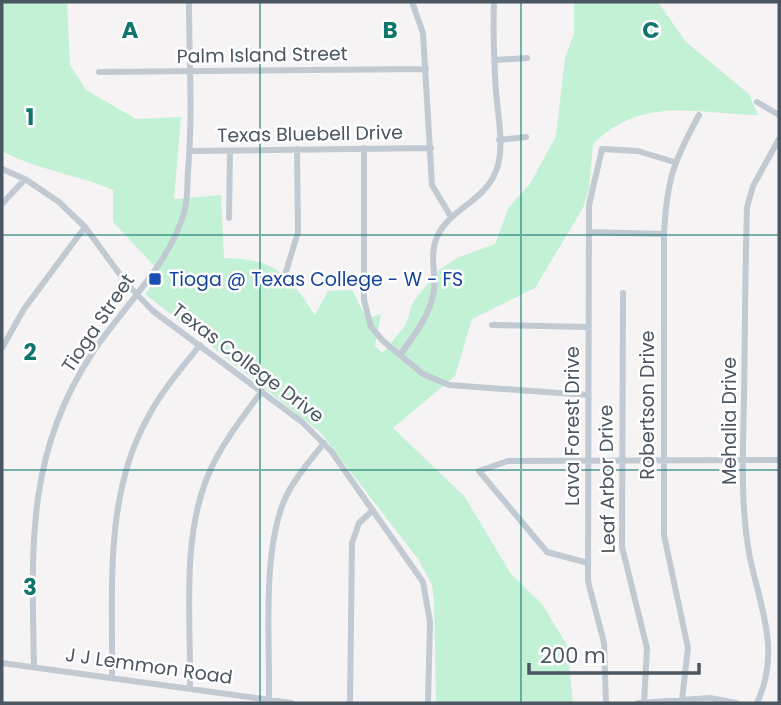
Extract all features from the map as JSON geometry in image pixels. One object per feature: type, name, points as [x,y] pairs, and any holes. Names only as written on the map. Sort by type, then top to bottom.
[{"type":"street","name":"Tioga Street","points":[[34,667],[32,553],[36,496],[43,467],[66,400],[81,373],[171,246],[185,212],[190,151],[189,2]]},
{"type":"street","points":[[412,2],[423,33],[432,185],[451,217]]},
{"type":"street","points":[[400,355],[428,315],[434,288],[432,260],[436,239],[451,217],[485,190],[497,170],[499,140],[494,2]]},
{"type":"street","points":[[495,60],[527,58]]},
{"type":"street","name":"Palm Island Street","points":[[99,72],[426,69]]},
{"type":"street","points":[[757,102],[779,115]]},
{"type":"street","name":"Robertson Drive","points":[[682,700],[688,648],[666,557],[663,461],[664,234],[667,195],[674,162],[699,115]]},
{"type":"street","points":[[499,140],[526,137]]},
{"type":"street","name":"Mehalia Drive","points":[[757,703],[766,690],[774,668],[776,638],[749,550],[743,460],[747,207],[753,186],[779,139]]},
{"type":"street","points":[[364,148],[364,300],[371,327],[423,374],[449,385],[588,395]]},
{"type":"street","name":"Texas Bluebell Drive","points":[[190,151],[431,148]]},
{"type":"street","points":[[285,275],[298,232],[297,149]]},
{"type":"street","name":"Lava Forest Drive","points":[[606,703],[604,643],[588,580],[589,205],[602,149],[638,150],[674,162]]},
{"type":"street","points":[[229,218],[230,152]]},
{"type":"street","name":"Texas College Drive","points":[[2,169],[25,179],[59,202],[85,227],[136,294],[153,311],[312,429],[324,443],[414,567],[426,590],[430,622],[428,703]]},
{"type":"street","points":[[2,204],[25,179]]},
{"type":"street","points":[[2,346],[24,309],[85,227]]},
{"type":"street","points":[[589,232],[664,234]]},
{"type":"street","name":"Leaf Arbor Drive","points":[[623,293],[622,547],[647,648],[644,703]]},
{"type":"street","points":[[492,325],[589,327]]},
{"type":"street","points":[[112,676],[114,540],[121,488],[148,416],[200,345]]},
{"type":"street","points":[[190,687],[192,545],[200,497],[216,457],[262,391]]},
{"type":"street","points":[[269,700],[272,564],[276,526],[288,493],[324,443]]},
{"type":"street","points":[[588,563],[547,552],[479,471],[508,461],[779,460]]},
{"type":"street","points":[[350,703],[352,543],[359,523],[373,510]]},
{"type":"street","name":"J J Lemmon Road","points":[[2,663],[112,676],[292,703]]},
{"type":"street","points":[[638,703],[717,698],[736,703]]},
{"type":"green space","points":[[2,2],[67,2],[70,65],[86,90],[136,119],[181,117],[174,199],[221,195],[224,258],[256,261],[278,271],[288,279],[315,315],[328,291],[352,290],[367,319],[381,314],[375,346],[383,353],[406,324],[413,302],[438,271],[457,258],[495,244],[509,207],[530,184],[556,136],[565,58],[574,33],[574,2],[658,2],[686,42],[749,94],[758,115],[691,111],[651,113],[612,129],[593,144],[589,189],[583,208],[535,288],[472,319],[455,376],[393,428],[465,497],[511,574],[542,604],[567,645],[573,703],[436,703],[432,585],[418,559],[320,432],[145,294],[161,273],[113,222],[113,190],[29,163],[2,151]]},
{"type":"place","name":"Tioga @ Texas College - W - FS","points":[[155,279]]}]
